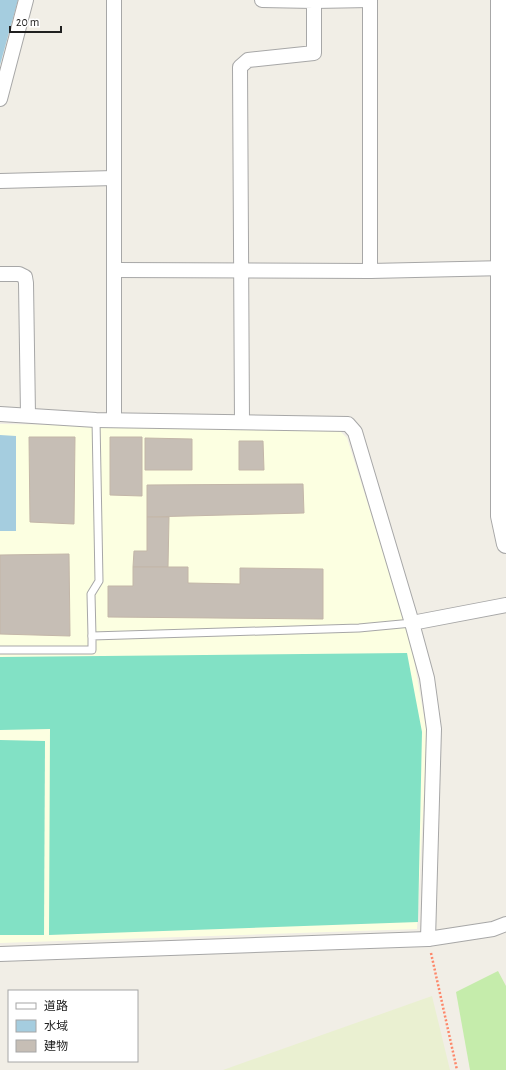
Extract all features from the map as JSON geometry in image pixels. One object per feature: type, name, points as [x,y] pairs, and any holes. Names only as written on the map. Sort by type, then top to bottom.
[{"type":"street","points":[[0,99],[26,0]]},
{"type":"street","points":[[114,0],[114,420]]},
{"type":"street","points":[[262,0],[370,0],[370,272]]},
{"type":"street","points":[[500,0],[503,268],[500,516],[506,544]]},
{"type":"street","points":[[242,422],[240,67],[248,60],[314,53],[314,1]]},
{"type":"street","points":[[0,181],[114,178]]},
{"type":"street","points":[[114,270],[370,272],[503,268]]},
{"type":"street","points":[[0,274],[19,274],[25,276],[28,415]]},
{"type":"street","points":[[0,414],[96,420],[348,424],[355,432],[427,678],[434,729],[428,939]]},
{"type":"street","points":[[412,623],[506,605]]},
{"type":"street","points":[[0,954],[428,939],[493,929],[506,924]]},
{"type":"lane","points":[[0,650],[92,650],[91,594],[99,580],[96,420]]},
{"type":"lane","points":[[92,636],[360,628],[412,623]]},
{"type":"path","points":[[428,939],[457,1070]]},
{"type":"shaded area","points":[[0,424],[338,429],[347,438],[410,637],[427,734],[417,929],[0,943]]},
{"type":"shaded area","points":[[432,996],[450,1070],[223,1070]]},
{"type":"green space","points":[[407,653],[422,732],[418,922],[49,935],[50,729],[0,730],[0,657]]},
{"type":"green space","points":[[0,740],[45,741],[44,935],[0,935]]},
{"type":"green space","points":[[498,971],[506,986],[506,1070],[470,1070],[456,992]]},
{"type":"water","points":[[0,0],[18,0],[0,65]]},
{"type":"water","points":[[0,435],[16,436],[16,531],[0,531]]},
{"type":"building","points":[[29,437],[75,437],[74,524],[30,522]]},
{"type":"building","points":[[110,437],[142,437],[142,496],[110,495]]},
{"type":"building","points":[[145,438],[192,439],[192,470],[145,470]]},
{"type":"building","points":[[239,441],[263,441],[264,470],[239,470]]},
{"type":"building","points":[[303,484],[304,513],[147,517],[147,485]]},
{"type":"building","points":[[147,517],[169,517],[168,567],[133,567],[134,551],[147,551]]},
{"type":"building","points":[[69,554],[70,636],[0,634],[0,555]]},
{"type":"building","points":[[133,567],[188,567],[188,583],[240,584],[240,568],[323,569],[323,619],[108,617],[108,586],[133,586]]}]
